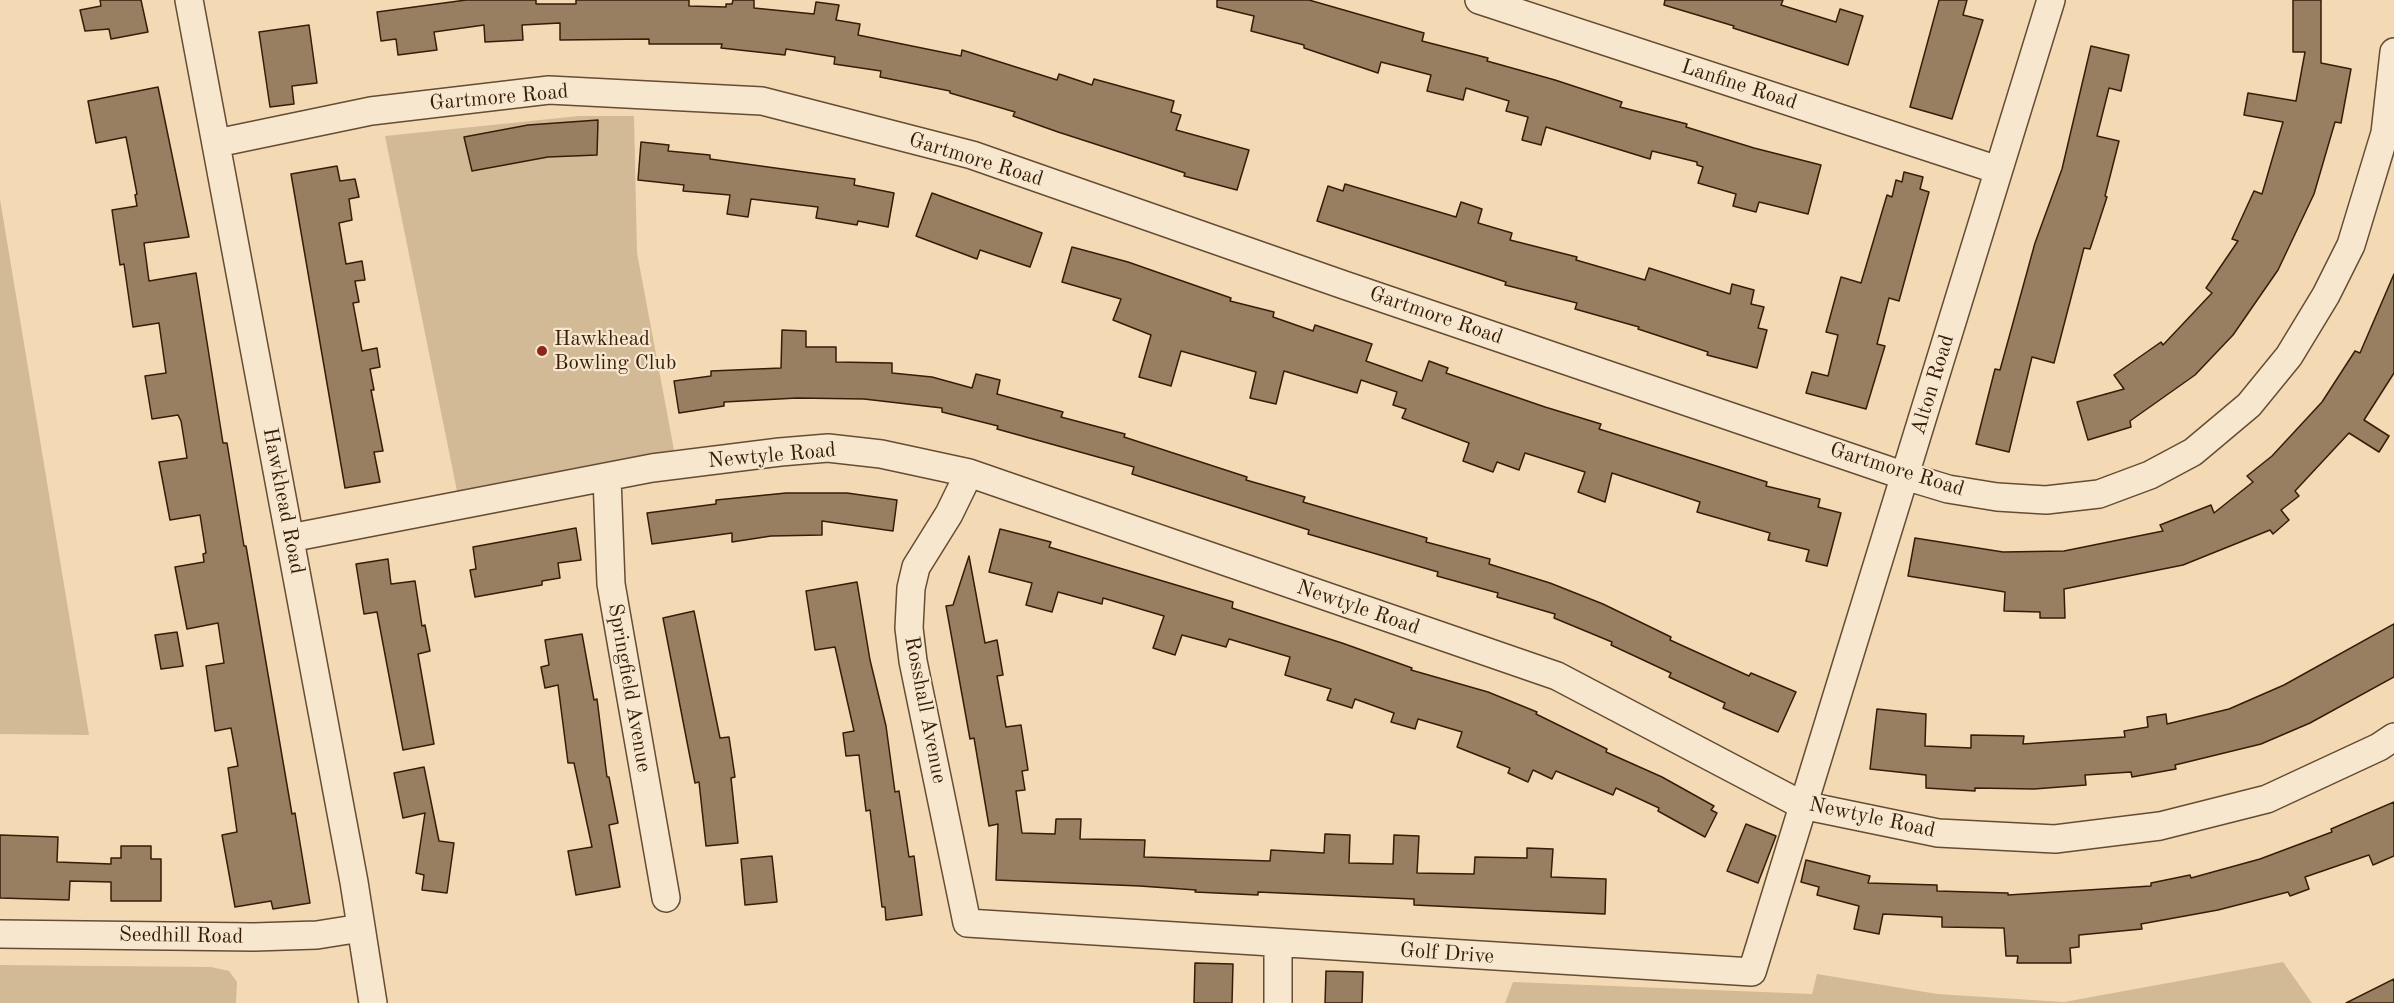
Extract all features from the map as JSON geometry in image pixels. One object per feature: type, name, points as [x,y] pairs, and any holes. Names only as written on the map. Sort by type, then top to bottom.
[{"type":"street","name":"Hawkhead Road","points":[[189,0],[290,538],[373,1003]]},
{"type":"street","name":"Lanfine Road","points":[[1479,0],[1998,170]]},
{"type":"street","name":"Alton Road","points":[[1802,805],[2051,0]]},
{"type":"street","name":"Gartmore Road","points":[[217,143],[371,111],[549,90],[762,101],[972,155],[1355,289],[1905,476],[1948,489],[1996,497],[2046,500],[2099,494],[2150,475],[2193,452],[2249,405],[2289,356],[2326,295],[2351,245],[2385,133],[2394,52]]},
{"type":"street","name":"Newtyle Road","points":[[290,538],[608,477],[780,452],[828,448],[881,454],[969,473],[1557,676],[1802,805],[1938,833],[2055,839],[2160,826],[2266,799],[2379,747],[2394,736]]},
{"type":"street","name":"Rosshall Avenue","points":[[967,923],[913,661],[909,628],[911,588],[916,567],[949,514],[969,473]]},
{"type":"street","name":"Springfield Avenue","points":[[608,477],[611,584],[666,898]]},
{"type":"street","name":"Golf Drive","points":[[967,923],[1752,972],[1802,805]]},
{"type":"street","name":"Seedhill Road","points":[[0,934],[254,937],[317,935],[361,928]]},
{"type":"street","points":[[1278,943],[1278,1003]]},
{"type":"shaded area","name":"Hawkhead Bowling Club","points":[[579,116],[634,116],[637,253],[674,450],[457,491],[385,136]]},
{"type":"shaded area","points":[[0,199],[89,735],[0,734]]},
{"type":"shaded area","points":[[2283,962],[2312,1003],[1505,1003],[1513,982],[1812,994],[1817,974],[1937,994],[2064,1002]]},
{"type":"shaded area","points":[[0,965],[211,967],[229,971],[237,982],[236,1003],[0,1003]]},
{"type":"building","points":[[100,0],[141,0],[148,32],[111,39],[109,29],[85,31],[80,10],[101,6]]},
{"type":"building","points":[[466,0],[536,0],[536,4],[576,4],[576,0],[689,0],[689,6],[726,7],[726,4],[732,4],[733,0],[754,0],[754,8],[814,14],[816,2],[839,5],[836,20],[860,24],[858,35],[961,56],[962,50],[1057,80],[1059,74],[1092,85],[1094,79],[1174,101],[1171,112],[1181,115],[1176,130],[1249,150],[1237,190],[1184,176],[1185,173],[1058,132],[1013,116],[1015,112],[950,93],[950,91],[880,77],[881,71],[834,64],[835,57],[786,49],[785,55],[721,48],[722,44],[649,44],[649,39],[560,40],[560,23],[522,25],[523,40],[485,42],[484,25],[434,32],[437,50],[398,55],[396,39],[381,41],[377,12]]},
{"type":"building","points":[[1217,0],[1309,0],[1424,33],[1422,41],[1488,58],[1487,61],[1622,102],[1620,107],[1687,124],[1686,127],[1754,148],[1821,165],[1808,214],[1759,202],[1756,212],[1733,206],[1736,194],[1698,183],[1703,167],[1697,165],[1697,162],[1652,151],[1650,159],[1546,127],[1541,145],[1522,140],[1528,117],[1506,111],[1509,101],[1466,88],[1463,100],[1427,91],[1431,75],[1381,62],[1378,73],[1304,48],[1304,45],[1251,31],[1254,16],[1217,7]]},
{"type":"building","points":[[1665,0],[1783,0],[1781,5],[1836,22],[1840,9],[1863,16],[1848,65],[1664,5]]},
{"type":"building","points":[[1939,0],[1967,0],[1963,15],[1983,20],[1952,119],[1910,107]]},
{"type":"building","points":[[2293,0],[2321,0],[2321,63],[2351,69],[2341,123],[2335,122],[2314,194],[2278,270],[2233,335],[2195,375],[2130,421],[2131,427],[2088,440],[2077,402],[2124,389],[2114,375],[2161,342],[2163,345],[2212,293],[2206,288],[2238,241],[2232,239],[2254,191],[2262,194],[2283,122],[2244,115],[2248,93],[2296,101],[2305,52],[2293,52]]},
{"type":"building","points":[[309,25],[317,83],[292,86],[294,104],[270,107],[259,32]]},
{"type":"building","points":[[2091,46],[2129,55],[2121,91],[2109,88],[2097,136],[2119,141],[2105,196],[2107,197],[2090,249],[2084,248],[2054,363],[2032,357],[2009,452],[1976,444],[1995,369],[2000,370],[2035,243],[2062,169]]},
{"type":"building","points":[[158,87],[189,237],[144,243],[149,281],[196,273],[223,443],[227,443],[292,814],[295,813],[310,903],[273,909],[271,901],[235,907],[222,835],[237,832],[228,768],[238,766],[231,728],[215,731],[206,666],[224,663],[218,623],[187,629],[175,567],[204,562],[203,554],[206,553],[200,515],[170,520],[159,462],[187,458],[178,415],[152,419],[145,376],[166,373],[159,323],[133,327],[124,264],[120,265],[112,210],[137,206],[135,195],[137,194],[126,137],[96,143],[88,101]]},
{"type":"building","points":[[598,120],[597,155],[548,157],[472,171],[464,137],[528,125]]},
{"type":"building","points":[[641,142],[669,145],[668,151],[710,155],[710,159],[855,179],[854,185],[894,193],[888,227],[858,221],[857,225],[816,218],[818,207],[751,199],[748,217],[727,214],[730,195],[683,191],[684,185],[638,180]]},
{"type":"building","points":[[337,166],[340,181],[355,179],[359,197],[349,199],[352,220],[339,223],[346,264],[362,261],[365,280],[355,281],[359,302],[353,303],[362,351],[377,348],[380,367],[370,369],[374,390],[371,390],[383,451],[374,452],[380,482],[345,488],[291,174]]},
{"type":"building","points":[[1904,172],[1923,177],[1920,189],[1929,192],[1899,301],[1889,298],[1877,344],[1885,346],[1866,409],[1806,393],[1812,372],[1828,376],[1838,335],[1826,332],[1841,277],[1861,283],[1887,195],[1892,197],[1896,180],[1902,182]]},
{"type":"building","points":[[1345,184],[1456,217],[1461,202],[1482,209],[1478,223],[1512,233],[1510,240],[1577,257],[1576,260],[1645,280],[1649,268],[1730,294],[1732,284],[1754,290],[1751,304],[1764,307],[1758,328],[1767,330],[1757,368],[1707,355],[1708,352],[1638,329],[1639,327],[1575,309],[1577,303],[1505,285],[1506,282],[1317,221],[1328,186],[1343,191]]},
{"type":"building","points":[[932,193],[1042,233],[1030,267],[980,250],[977,259],[916,236]]},
{"type":"building","points":[[1072,247],[1128,262],[1231,298],[1230,301],[1274,312],[1273,317],[1313,331],[1315,325],[1372,344],[1366,361],[1422,381],[1429,361],[1448,368],[1446,373],[1601,424],[1599,429],[1767,482],[1766,486],[1820,499],[1818,507],[1841,513],[1827,566],[1806,561],[1809,550],[1768,540],[1770,533],[1697,512],[1700,502],[1612,473],[1605,502],[1578,492],[1585,472],[1525,453],[1519,470],[1497,462],[1493,472],[1463,461],[1469,443],[1402,418],[1406,409],[1393,405],[1397,392],[1361,380],[1357,393],[1284,371],[1276,404],[1250,398],[1256,372],[1181,351],[1171,386],[1139,377],[1151,335],[1113,320],[1121,299],[1062,282]]},
{"type":"building","points":[[2394,274],[2394,373],[2364,420],[2389,436],[2379,452],[2349,433],[2295,491],[2299,496],[2281,510],[2289,520],[2273,534],[2270,530],[2183,565],[2064,589],[2065,618],[2040,618],[2040,612],[2004,611],[2005,592],[1908,576],[1915,538],[2003,552],[2064,551],[2163,531],[2160,525],[2211,505],[2214,513],[2253,482],[2247,476],[2272,456],[2322,402],[2355,351],[2360,353]]},
{"type":"building","points":[[782,330],[806,331],[806,347],[836,347],[836,362],[892,363],[892,373],[932,377],[972,388],[976,374],[1000,380],[997,394],[1063,412],[1061,417],[1125,434],[1124,437],[1247,477],[1246,480],[1305,497],[1303,502],[1427,538],[1426,542],[1490,559],[1489,564],[1550,583],[1603,604],[1671,637],[1670,640],[1749,676],[1751,673],[1796,692],[1778,732],[1723,708],[1725,703],[1669,677],[1671,673],[1611,645],[1612,642],[1554,618],[1555,614],[1497,597],[1498,593],[1437,576],[1438,572],[1308,534],[1309,530],[1132,474],[1134,467],[997,429],[998,426],[942,412],[942,408],[864,399],[797,398],[724,402],[724,406],[679,413],[674,381],[711,376],[711,371],[781,368]]},
{"type":"building","points":[[786,493],[847,493],[897,500],[893,531],[822,521],[822,535],[771,536],[732,542],[732,533],[652,544],[647,513],[716,504],[716,500]]},
{"type":"building","points":[[576,528],[581,560],[558,563],[560,578],[542,581],[542,585],[475,597],[470,570],[476,569],[473,547]]},
{"type":"building","points":[[1000,529],[1051,542],[1049,547],[1233,602],[1232,608],[1342,643],[1412,668],[1411,670],[1488,692],[1537,712],[1536,714],[1607,749],[1606,752],[1662,777],[1714,806],[1711,810],[1717,813],[1705,837],[1658,811],[1659,808],[1616,788],[1613,795],[1556,771],[1552,779],[1533,770],[1528,782],[1508,773],[1510,768],[1457,747],[1462,732],[1418,719],[1415,729],[1391,722],[1394,713],[1355,699],[1352,708],[1327,700],[1331,689],[1285,675],[1290,657],[1229,639],[1226,647],[1182,635],[1175,655],[1153,648],[1164,616],[1103,598],[1102,604],[1058,592],[1052,612],[1026,605],[1032,583],[989,572]]},
{"type":"building","points":[[969,556],[985,643],[997,640],[1003,675],[997,676],[1006,727],[1021,725],[1028,770],[1022,771],[1025,790],[1016,791],[1022,833],[1055,834],[1056,819],[1081,819],[1080,839],[1145,840],[1144,857],[1270,861],[1271,850],[1324,853],[1325,834],[1350,835],[1349,863],[1393,864],[1394,835],[1419,836],[1417,873],[1474,874],[1475,857],[1527,858],[1527,848],[1553,849],[1551,877],[1606,879],[1605,914],[1414,905],[1414,899],[1258,892],[1258,895],[1140,886],[996,880],[998,824],[989,826],[974,738],[970,739],[946,606],[953,605]]},
{"type":"building","points":[[388,559],[391,584],[415,581],[422,626],[425,625],[430,651],[418,654],[434,744],[403,750],[377,612],[364,614],[356,564]]},
{"type":"building","points":[[857,582],[870,660],[886,726],[895,792],[899,791],[909,857],[914,856],[922,915],[886,920],[885,907],[882,907],[870,810],[866,811],[859,755],[846,756],[843,733],[854,731],[835,647],[815,650],[806,591]]},
{"type":"building","points":[[694,611],[720,738],[729,737],[735,777],[731,778],[738,843],[706,846],[699,782],[695,783],[663,618]]},
{"type":"building","points":[[2394,624],[2394,677],[2310,723],[2261,744],[2175,765],[2176,769],[2132,777],[2131,772],[2085,775],[2086,785],[2034,789],[1975,788],[1975,791],[1926,788],[1926,775],[1870,769],[1877,709],[1926,714],[1925,746],[1971,748],[1971,735],[2024,736],[2023,744],[2125,737],[2124,731],[2148,727],[2147,717],[2166,714],[2167,724],[2229,709],[2284,685]]},
{"type":"building","points":[[177,632],[183,666],[161,669],[155,635]]},
{"type":"building","points":[[582,634],[594,700],[597,699],[607,777],[609,777],[618,823],[609,825],[620,887],[576,895],[568,851],[592,847],[574,763],[568,763],[558,685],[545,688],[541,667],[549,665],[545,640]]},
{"type":"building","points":[[424,767],[439,841],[454,843],[447,893],[422,890],[424,875],[416,873],[425,813],[403,818],[394,773]]},
{"type":"building","points":[[2394,802],[2394,856],[2373,865],[2369,855],[2305,877],[2309,889],[2290,896],[2288,892],[2218,910],[2141,924],[2142,929],[2079,935],[2079,947],[2070,948],[2071,963],[2017,963],[2018,956],[2006,956],[2004,928],[1942,927],[1942,917],[1883,914],[1879,934],[1854,929],[1859,906],[1817,895],[1819,887],[1801,882],[1806,860],[1870,876],[1868,883],[1937,885],[1937,891],[2008,893],[2008,895],[2151,886],[2151,883],[2190,875],[2191,878],[2260,859],[2332,832],[2331,829]]},
{"type":"building","points":[[1746,824],[1776,836],[1758,883],[1727,871]]},
{"type":"building","points":[[0,835],[58,837],[57,862],[111,864],[111,858],[121,858],[121,846],[151,846],[151,859],[161,859],[161,901],[111,901],[111,882],[70,881],[69,900],[0,898]]},
{"type":"building","points":[[772,856],[777,902],[745,905],[741,859]]},
{"type":"building","points":[[1195,963],[1233,964],[1232,1003],[1194,1003]]},
{"type":"building","points":[[1326,971],[1363,972],[1362,1003],[1325,1003]]},
{"type":"building","points":[[2394,979],[2394,1003],[2346,1003]]},
{"type":"place","name":"Hawkhead Bowling Club","points":[[542,351]]}]
